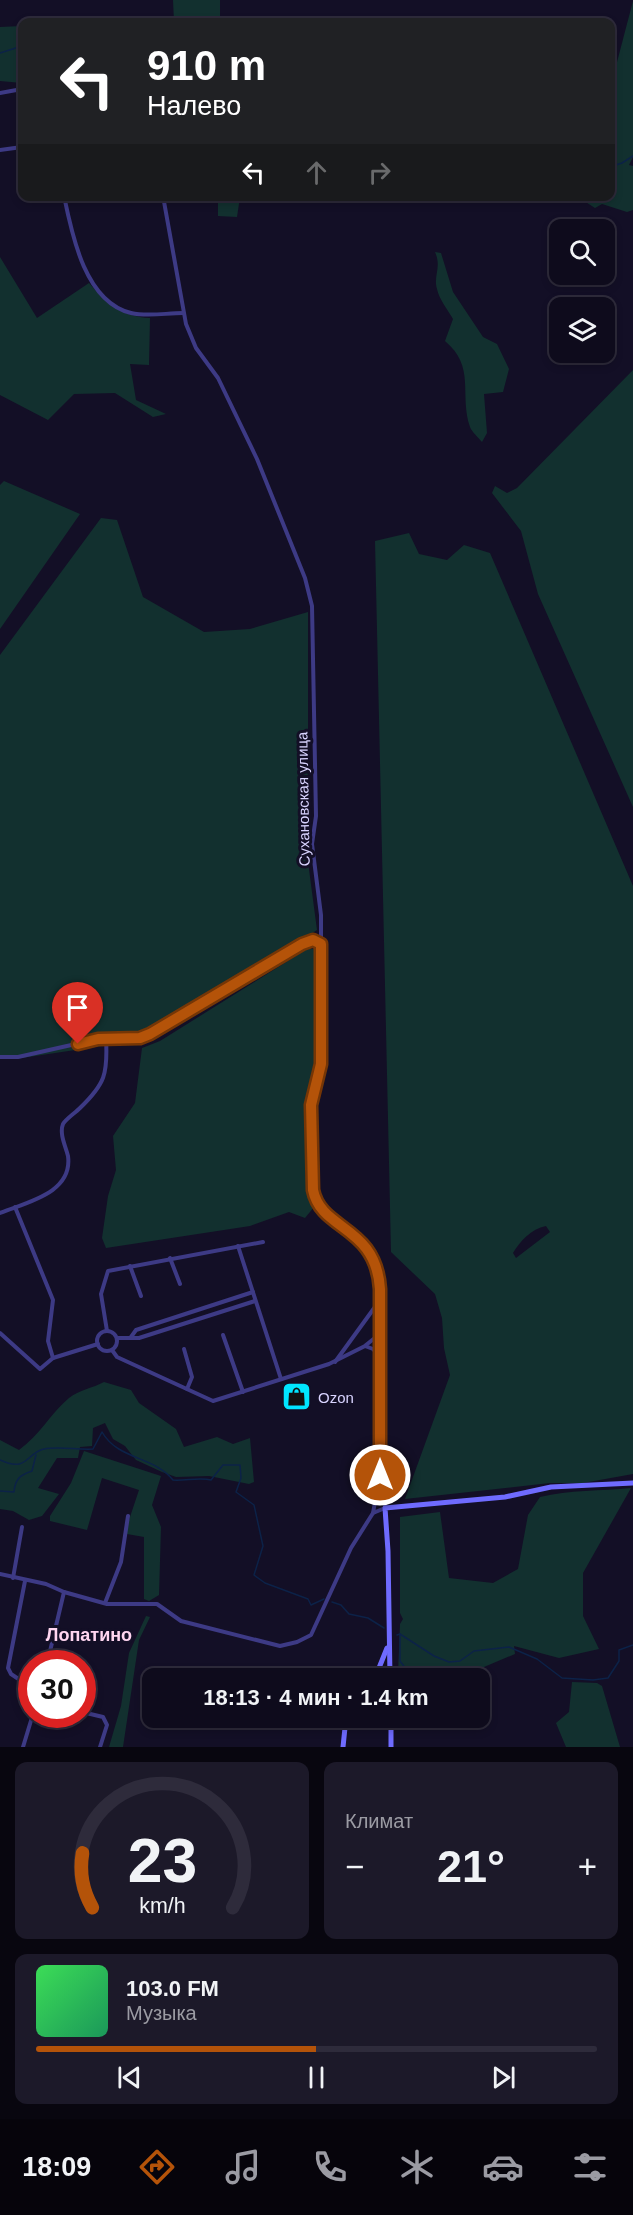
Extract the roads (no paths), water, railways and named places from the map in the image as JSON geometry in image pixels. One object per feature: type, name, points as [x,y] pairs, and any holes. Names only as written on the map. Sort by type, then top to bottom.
[{"type":"street","points":[[0,93],[18,90]]},
{"type":"street","points":[[0,150],[18,148]]},
{"type":"street","points":[[65,201],[79,259],[103,294],[123,310],[133,314],[183,313]]},
{"type":"street","name":"Сухановская улица","points":[[164,201],[183,313],[196,348],[218,378],[274,496],[305,578],[312,606],[316,809],[312,844],[321,906],[321,1064],[311,1105],[313,1190],[315,1200],[323,1210],[362,1241],[375,1259],[379,1274],[380,1475],[385,1508],[390,1668]]},
{"type":"street","points":[[0,1057],[18,1057],[106,1038],[139,1038],[150,1034],[302,944],[313,940],[321,944]]},
{"type":"street","points":[[0,1213],[47,1193],[66,1179],[69,1169],[62,1130],[64,1122],[97,1091],[103,1081],[107,1071],[106,1038]]},
{"type":"street","points":[[15,1207],[52,1300],[48,1341],[53,1358]]},
{"type":"street","points":[[255,1301],[139,1338],[132,1336],[117,1338],[107,1331],[101,1294],[105,1274],[108,1271],[263,1242]]},
{"type":"street","points":[[238,1246],[281,1379]]},
{"type":"street","points":[[170,1258],[180,1284]]},
{"type":"street","points":[[130,1266],[141,1296]]},
{"type":"street","points":[[132,1336],[136,1330],[252,1292]]},
{"type":"street","points":[[335,1362],[380,1299]]},
{"type":"street","points":[[368,1318],[376,1316],[381,1318]]},
{"type":"street","points":[[98,1344],[100,1334],[107,1331]]},
{"type":"street","points":[[0,1333],[40,1370],[53,1358],[98,1344]]},
{"type":"street","points":[[112,1350],[117,1357],[213,1401],[335,1362],[365,1346],[381,1333]]},
{"type":"street","points":[[223,1335],[243,1392]]},
{"type":"street","points":[[98,1344],[105,1351],[112,1350],[116,1346],[117,1338]]},
{"type":"street","points":[[365,1346],[373,1349],[380,1358]]},
{"type":"street","points":[[184,1349],[192,1377],[187,1389]]},
{"type":"street","points":[[0,1574],[46,1584],[64,1592],[105,1603],[157,1604],[181,1621],[276,1646],[297,1642],[311,1635],[348,1554],[373,1513],[380,1475]]},
{"type":"street","points":[[373,1513],[385,1508],[505,1497],[550,1487],[633,1483]]},
{"type":"street","points":[[105,1603],[121,1562],[128,1516]]},
{"type":"street","points":[[13,1578],[22,1527]]},
{"type":"street","points":[[18,1679],[11,1674],[8,1668],[25,1581]]},
{"type":"street","points":[[50,1650],[64,1592]]},
{"type":"street","points":[[380,1668],[384,1661],[389,1632]]},
{"type":"street","points":[[96,1715],[103,1717],[107,1725],[100,1747]]},
{"type":"street","points":[[23,1747],[29,1728]]},
{"type":"street","points":[[343,1747],[345,1728]]},
{"type":"street","points":[[391,1728],[391,1747]]},
{"type":"waterway","points":[[0,53],[18,47]]},
{"type":"waterway","points":[[615,165],[633,156]]},
{"type":"waterway","points":[[0,1460],[16,1464],[26,1461],[44,1449],[93,1449],[102,1432],[117,1448],[156,1466],[173,1480],[211,1480],[223,1465],[240,1465],[241,1478],[236,1492],[254,1505],[263,1546],[254,1575],[265,1583],[308,1599],[311,1605],[324,1599]]},
{"type":"waterway","points":[[0,1491],[14,1492],[19,1478],[32,1471],[36,1455]]},
{"type":"waterway","points":[[332,1602],[341,1605],[349,1614],[368,1618],[384,1628]]},
{"type":"waterway","points":[[400,1634],[434,1656],[449,1662],[460,1661],[474,1651],[509,1647],[537,1659],[562,1678],[593,1680],[608,1678],[619,1661],[619,1650],[633,1645]]},
{"type":"waterway","points":[[397,1635],[400,1634],[400,1661],[405,1668]]},
{"type":"place","name":"Ozon","points":[[297,1397]]},
{"type":"district","name":"Лопатино","points":[[89,1635]]}]
